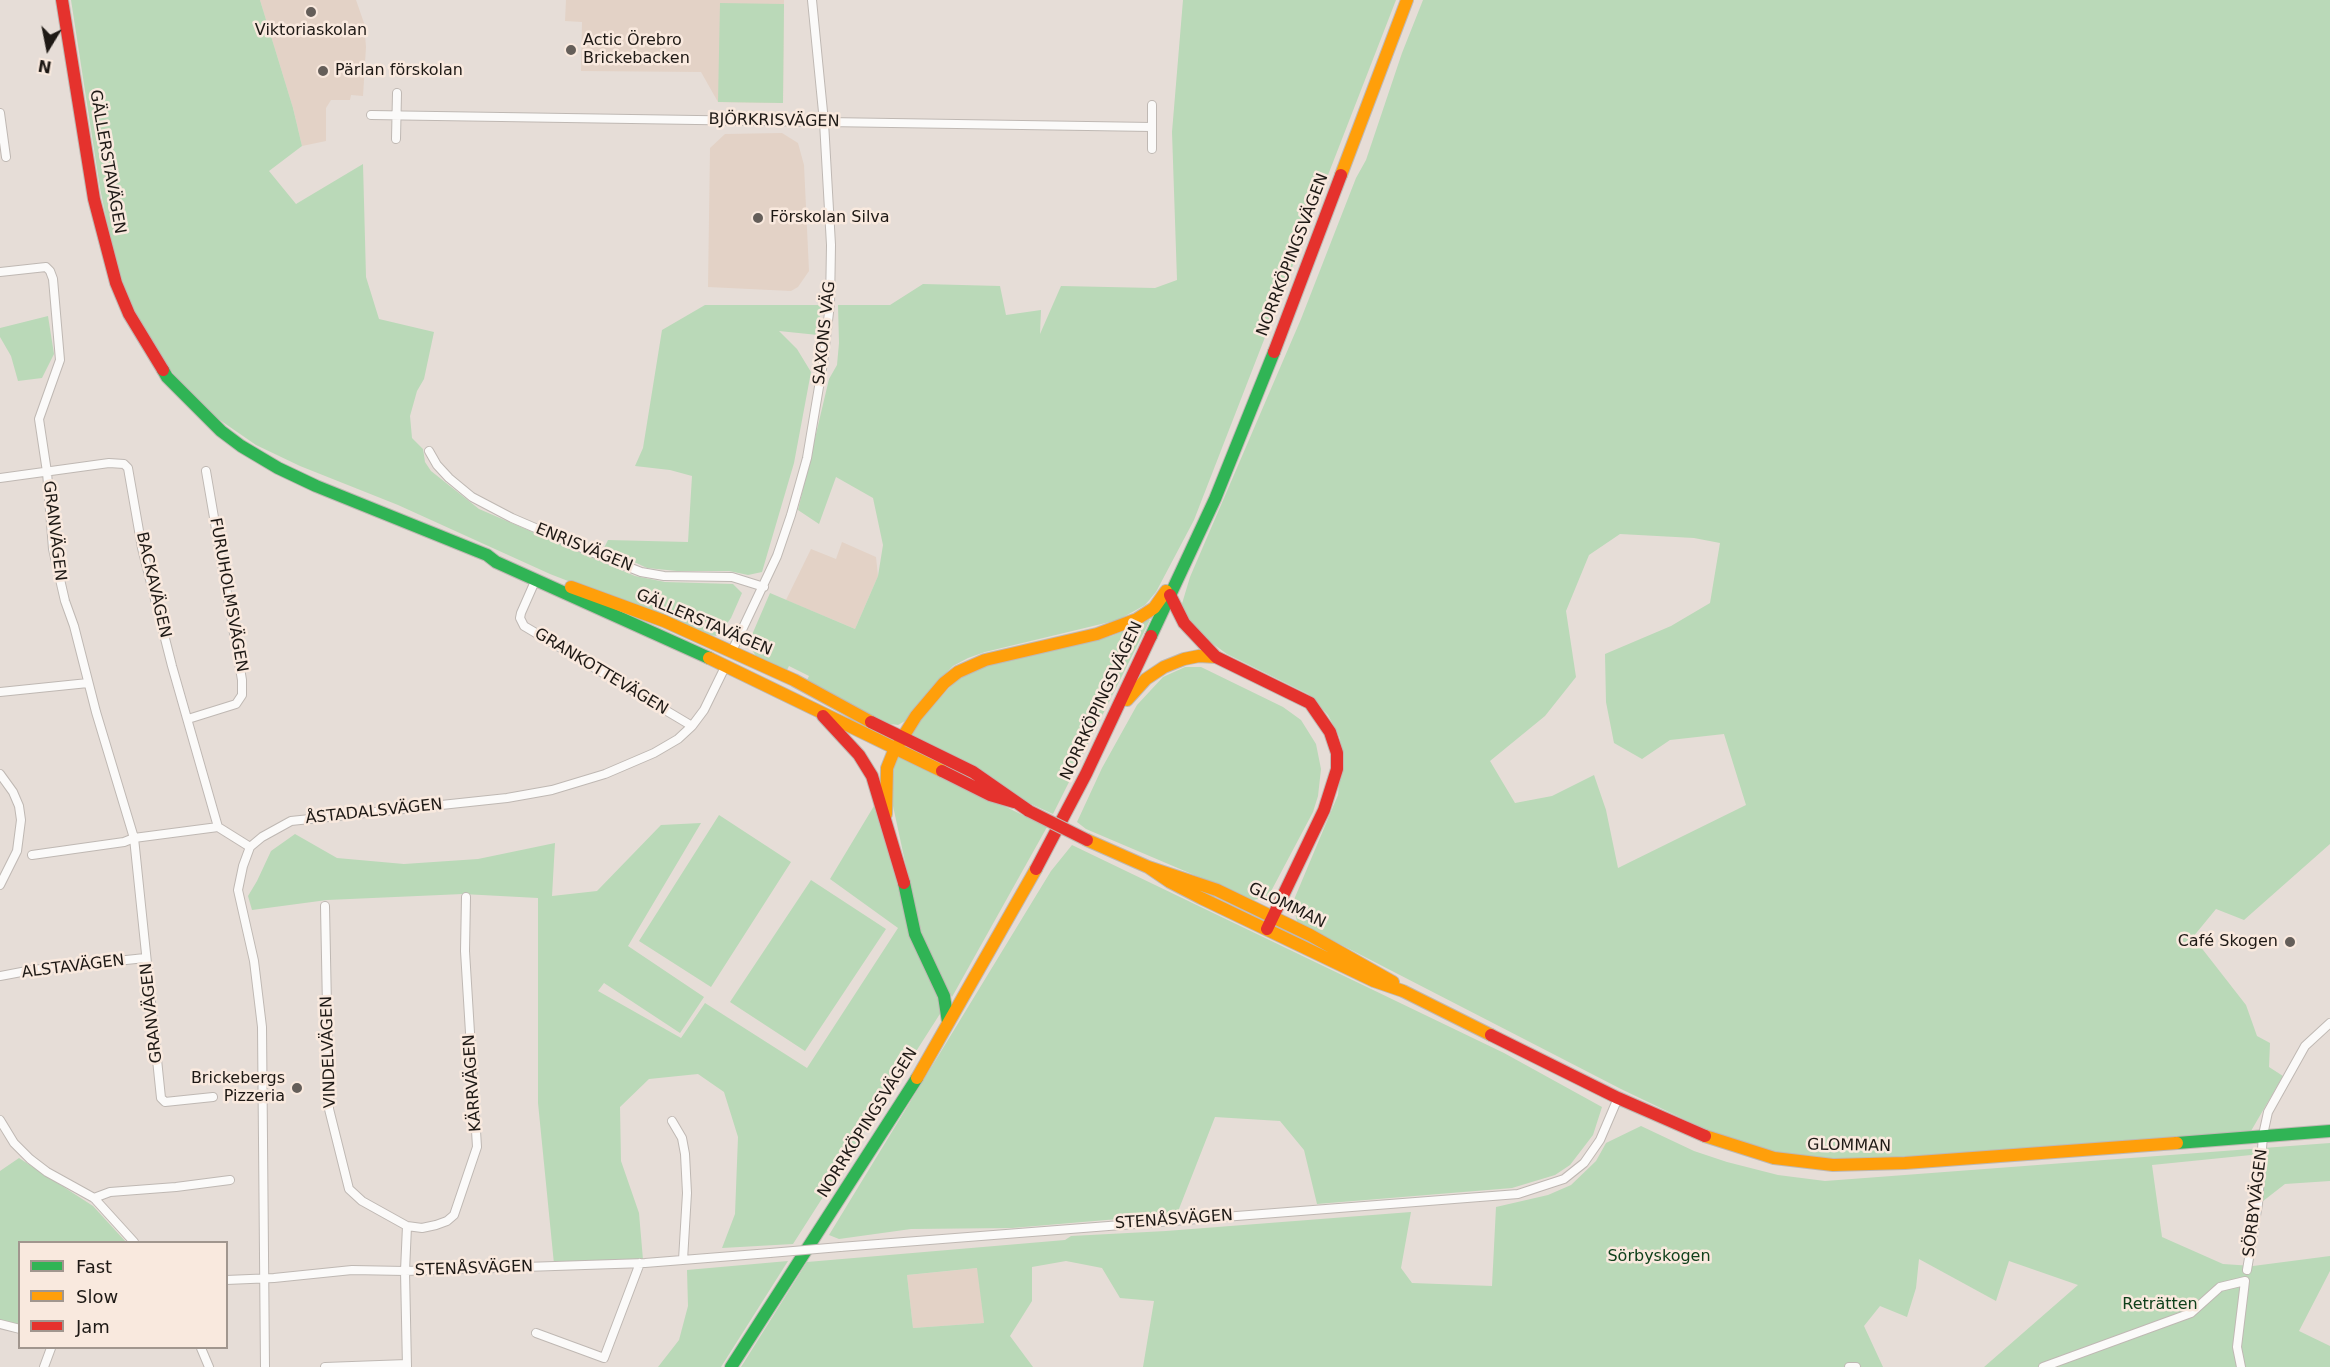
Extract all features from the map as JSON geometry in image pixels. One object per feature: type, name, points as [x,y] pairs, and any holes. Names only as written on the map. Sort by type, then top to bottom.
[{"type":"main road","name":"GÄLLERSTAVÄGEN","points":[[62,0],[89,171],[100,226],[116,283],[129,314],[167,377],[221,431],[278,468],[342,497],[487,555],[496,562],[726,665],[896,747]]},
{"type":"main road","name":"NORRKÖPINGSVÄGEN","points":[[731,1367],[902,1103],[1031,878],[1117,711],[1215,499],[1258,394],[1407,0]]},
{"type":"main road","name":"GÄLLERSTAVÄGEN","points":[[487,555],[499,554],[550,578],[664,621],[732,651],[903,736]]},
{"type":"main road","points":[[886,814],[887,768],[896,747],[932,697],[958,672],[985,660],[1097,634],[1129,623],[1154,608],[1178,576]]},
{"type":"main road","points":[[1170,595],[1184,623],[1216,657],[1310,703],[1330,732],[1337,753],[1337,769],[1324,810],[1267,929]]},
{"type":"main road","points":[[726,665],[732,651]]},
{"type":"main road","points":[[1117,711],[1146,679],[1164,667],[1184,658],[1216,657]]},
{"type":"main road","points":[[811,706],[830,722],[859,755],[872,776],[886,814],[902,871],[915,934],[944,996],[948,1023]]},
{"type":"main road","name":"GLOMMAN","points":[[903,736],[973,772],[1029,812],[1148,867],[1198,882],[1273,917],[1347,955],[1392,981],[1403,991]]},
{"type":"main road","name":"GLOMMAN","points":[[896,747],[990,795],[1014,802]]},
{"type":"main road","name":"GLOMMAN","points":[[1148,867],[1170,882],[1374,981],[1403,991],[1618,1098],[1686,1129],[1740,1149],[1774,1158],[1833,1165],[1905,1163],[2330,1131]]},
{"type":"street","name":"SAXONS VÄG","points":[[732,651],[777,556],[807,458],[823,363],[830,304],[831,245],[824,122],[812,0]]},
{"type":"street","points":[[396,139],[397,93]]},
{"type":"street","points":[[1152,105],[1152,148]]},
{"type":"street","points":[[0,113],[6,157]]},
{"type":"street","name":"BJÖRKRISVÄGEN","points":[[371,115],[1152,127]]},
{"type":"street","name":"GRANVÄGEN","points":[[0,272],[46,267],[53,279],[60,360],[39,419],[47,472],[53,549],[65,601],[134,838],[161,1098],[165,1102],[213,1097]]},
{"type":"street","name":"ENRISVÄGEN","points":[[429,452],[449,478],[472,497],[512,518],[596,554],[641,572],[656,575],[732,577],[764,587]]},
{"type":"street","name":"BACKAVÄGEN","points":[[0,478],[109,463],[124,464],[128,468],[142,548],[172,666],[218,827]]},
{"type":"street","name":"FURUHOLMSVÄGEN","points":[[188,719],[236,704],[242,695],[242,681],[206,471]]},
{"type":"street","name":"GRANKOTTEVÄGEN","points":[[536,579],[521,613],[520,618],[524,626],[692,726]]},
{"type":"street","name":"ÅSTADALSVÄGEN","points":[[250,848],[262,837],[291,821],[507,798],[561,788],[605,774],[654,753],[678,739],[704,710],[726,665]]},
{"type":"street","points":[[0,692],[88,683]]},
{"type":"street","points":[[0,774],[19,806],[21,820],[16,851],[0,885]]},
{"type":"street","points":[[32,855],[218,827],[250,848],[238,890],[254,961],[262,1027],[265,1367]]},
{"type":"street","name":"KÄRRVÄGEN","points":[[407,1226],[422,1228],[436,1225],[447,1221],[454,1215],[477,1147],[465,951],[466,897]]},
{"type":"street","name":"VINDELVÄGEN","points":[[325,906],[329,1109],[342,1163],[349,1189],[355,1196],[407,1226]]},
{"type":"street","name":"ALSTAVÄGEN","points":[[0,976],[32,970],[145,958]]},
{"type":"street","name":"SÖRBYVÄGEN","points":[[2247,1270],[2258,1204],[2263,1136],[2268,1112],[2305,1046],[2330,1023]]},
{"type":"street","name":"STENÅSVÄGEN","points":[[228,1280],[352,1270],[405,1271],[640,1263],[1518,1194],[1564,1179],[1584,1162],[1600,1140],[1618,1098]]},
{"type":"street","points":[[0,1120],[14,1143],[30,1159],[47,1172],[94,1198],[133,1241]]},
{"type":"street","points":[[672,1121],[682,1138],[685,1154],[687,1193],[683,1260]]},
{"type":"street","points":[[94,1198],[110,1192],[230,1180]]},
{"type":"street","points":[[325,1367],[407,1365],[405,1271],[407,1226]]},
{"type":"street","points":[[536,1333],[604,1358],[640,1263]]},
{"type":"street","name":"SÖRBYVÄGEN","points":[[2043,1367],[2191,1313],[2220,1287],[2245,1281],[2237,1347],[2241,1367]]},
{"type":"street","points":[[0,1324],[18,1328]]},
{"type":"street","points":[[44,1367],[50,1349]]},
{"type":"street","points":[[202,1349],[209,1367]]},
{"type":"street","points":[[1849,1367],[1856,1367]]},
{"type":"shaded area","name":"Pärlan förskolan","points":[[260,0],[356,0],[364,23],[366,47],[363,96],[351,95],[350,100],[331,100],[326,108],[326,141],[302,146],[293,108]]},
{"type":"shaded area","points":[[566,0],[784,0],[783,103],[718,102],[701,72],[581,71],[582,22],[565,21]]},
{"type":"shaded area","name":"Förskolan Silva","points":[[782,133],[798,143],[804,165],[809,271],[798,287],[791,291],[708,287],[710,148],[725,134]]},
{"type":"shaded area","points":[[842,542],[876,557],[878,576],[855,629],[786,600],[811,549],[836,559]]},
{"type":"shaded area","points":[[978,1268],[984,1323],[913,1328],[907,1275]]},
{"type":"green space","points":[[71,0],[260,0],[293,108],[302,146],[269,171],[296,204],[363,164],[366,277],[379,319],[434,332],[424,379],[417,391],[410,416],[412,438],[423,449],[425,462],[431,471],[479,509],[635,576],[665,582],[733,584],[742,593],[731,618],[718,636],[707,635],[550,574],[398,505],[300,466],[256,445],[214,416],[181,383],[155,350],[131,307],[117,272],[100,188]]},
{"type":"green space","points":[[1183,0],[1396,0],[1194,520],[1156,592],[1145,605],[1118,620],[968,658],[953,666],[934,685],[905,721],[898,725],[884,723],[806,682],[809,676],[789,666],[786,672],[758,659],[750,647],[751,637],[770,593],[855,629],[878,576],[883,545],[873,498],[836,477],[819,524],[798,510],[829,379],[837,365],[838,305],[890,305],[923,284],[1000,286],[1006,315],[1041,310],[1040,334],[1061,286],[1155,288],[1177,280],[1172,132]]},
{"type":"green space","points":[[1423,0],[2330,0],[2330,844],[2244,920],[2216,909],[2193,937],[2246,1005],[2257,1036],[2270,1043],[2269,1067],[2283,1076],[2251,1131],[1907,1159],[1821,1159],[1776,1153],[1719,1136],[1621,1089],[1297,922],[1293,902],[1338,795],[1340,738],[1328,715],[1308,694],[1227,654],[1195,631],[1181,607],[1190,577],[1301,319],[1356,178],[1366,160],[1402,53]],"holes":[[[1620,534],[1694,538],[1720,543],[1710,603],[1671,626],[1605,654],[1606,702],[1614,743],[1642,759],[1670,740],[1724,734],[1746,805],[1618,868],[1606,810],[1594,775],[1552,796],[1515,803],[1490,761],[1545,716],[1576,677],[1566,611],[1589,555]]]},
{"type":"green space","points":[[720,3],[784,4],[783,103],[718,102]]},
{"type":"green space","points":[[705,305],[821,305],[818,335],[779,331],[797,349],[811,372],[794,463],[762,572],[748,575],[729,571],[677,571],[647,568],[604,548],[608,540],[688,542],[692,476],[670,470],[635,466],[643,448],[662,330]]},
{"type":"green space","points":[[48,316],[54,354],[42,378],[18,381],[11,356],[0,337],[0,328]]},
{"type":"green space","points":[[1150,620],[1053,814],[1029,803],[966,763],[911,736],[913,729],[949,688],[961,677],[974,670],[989,664],[1112,636]]},
{"type":"green space","points":[[1185,667],[1201,667],[1283,707],[1301,720],[1316,744],[1321,769],[1318,796],[1313,812],[1268,897],[1253,900],[1086,829],[1077,822],[1102,768],[1137,705],[1163,677]]},
{"type":"green space","points":[[900,755],[1047,827],[952,997],[933,968],[920,931],[893,806],[891,779],[895,762]]},
{"type":"green space","points":[[880,796],[917,950],[945,1006],[793,1244],[722,1248],[735,1214],[738,1137],[724,1092],[698,1074],[649,1079],[620,1107],[621,1161],[639,1213],[643,1260],[554,1264],[538,1103],[538,898],[463,894],[327,900],[252,910],[248,896],[271,851],[295,834],[337,858],[404,864],[478,859],[555,843],[552,896],[597,891],[661,825],[701,823],[628,946],[704,997],[680,1033],[604,983],[598,991],[681,1038],[705,1003],[807,1068],[898,928],[830,879]]},
{"type":"green space","points":[[719,815],[791,862],[711,987],[639,941]]},
{"type":"green space","points":[[1072,845],[1504,1053],[1602,1107],[1593,1135],[1570,1165],[1555,1175],[1512,1188],[1317,1204],[1304,1150],[1280,1121],[1215,1117],[1177,1214],[1012,1228],[911,1229],[839,1239],[829,1235],[1051,871]]},
{"type":"green space","points":[[811,880],[886,929],[805,1051],[730,1002]]},
{"type":"green space","name":"Sörbyskogen","points":[[1641,1126],[1694,1151],[1727,1162],[1778,1175],[1825,1181],[2330,1143],[2330,1181],[2285,1184],[2258,1205],[2261,1154],[2152,1165],[2162,1237],[2223,1264],[2253,1266],[2330,1256],[2330,1271],[2299,1331],[2330,1346],[2330,1367],[1984,1367],[2078,1285],[2009,1261],[1996,1301],[1919,1259],[1916,1288],[1907,1317],[1880,1306],[1864,1326],[1883,1367],[1143,1367],[1154,1301],[1120,1298],[1102,1268],[1066,1261],[1032,1267],[1032,1301],[1010,1336],[1033,1367],[741,1367],[807,1262],[1065,1240],[1071,1236],[1411,1212],[1401,1268],[1412,1283],[1492,1286],[1496,1207],[1548,1195],[1571,1185],[1596,1161],[1606,1143]],"holes":[[[977,1268],[984,1323],[913,1328],[907,1275]]]},
{"type":"green space","points":[[19,1158],[93,1206],[125,1241],[18,1241],[18,1328],[0,1328],[0,1171]]},
{"type":"green space","points":[[788,1261],[721,1367],[658,1367],[679,1340],[688,1306],[687,1270]]},
{"type":"traffic: fast","points":[[1151,636],[1215,499],[1274,352]]},
{"type":"traffic: fast","points":[[163,370],[167,377],[221,431],[278,468],[316,486],[487,555],[496,562],[709,658]]},
{"type":"traffic: fast","points":[[904,883],[915,934],[944,996],[948,1022]]},
{"type":"traffic: fast","points":[[731,1367],[917,1078]]},
{"type":"traffic: fast","points":[[2177,1143],[2330,1131]]},
{"type":"traffic: slow","points":[[1341,175],[1407,0]]},
{"type":"traffic: slow","points":[[571,587],[664,621],[794,680],[871,722]]},
{"type":"traffic: slow","points":[[886,814],[887,768],[893,753],[916,716],[944,683],[958,672],[985,660],[1097,634],[1137,619],[1154,608],[1166,591]]},
{"type":"traffic: slow","points":[[1127,700],[1146,679],[1164,667],[1199,656],[1216,657]]},
{"type":"traffic: slow","points":[[709,658],[942,771]]},
{"type":"traffic: slow","points":[[1087,840],[1148,867],[1217,890],[1310,935],[1393,982]]},
{"type":"traffic: slow","points":[[1148,867],[1170,882],[1201,898],[1374,981],[1403,991],[1491,1035]]},
{"type":"traffic: slow","points":[[917,1078],[1036,869]]},
{"type":"traffic: slow","points":[[1705,1136],[1774,1158],[1833,1165],[1905,1163],[2177,1143]]},
{"type":"traffic: jam","points":[[62,0],[94,199],[116,283],[129,314],[163,370]]},
{"type":"traffic: jam","points":[[1274,352],[1341,175]]},
{"type":"traffic: jam","points":[[1170,595],[1184,623],[1216,657],[1310,703],[1330,732],[1337,753],[1337,769],[1324,810],[1267,929]]},
{"type":"traffic: jam","points":[[1036,869],[1086,774],[1151,636]]},
{"type":"traffic: jam","points":[[823,716],[859,755],[872,776],[904,883]]},
{"type":"traffic: jam","points":[[871,722],[973,772],[1029,811]]},
{"type":"traffic: jam","points":[[942,771],[990,795],[1014,802]]},
{"type":"traffic: jam","points":[[1029,811],[1087,840]]},
{"type":"traffic: jam","points":[[1491,1035],[1618,1098],[1705,1136]]},
{"type":"place","name":"Viktoriaskolan","points":[[311,12]]},
{"type":"place","name":"Actic Örebro Brickebacken","points":[[571,50]]},
{"type":"place","name":"Pärlan förskolan","points":[[323,71]]},
{"type":"place","name":"Förskolan Silva","points":[[758,218]]},
{"type":"place","name":"Café Skogen","points":[[2290,942]]},
{"type":"place","name":"Brickebergs Pizzeria","points":[[297,1088]]},
{"type":"park label","name":"Reträtten","points":[[2160,1305]]}]
